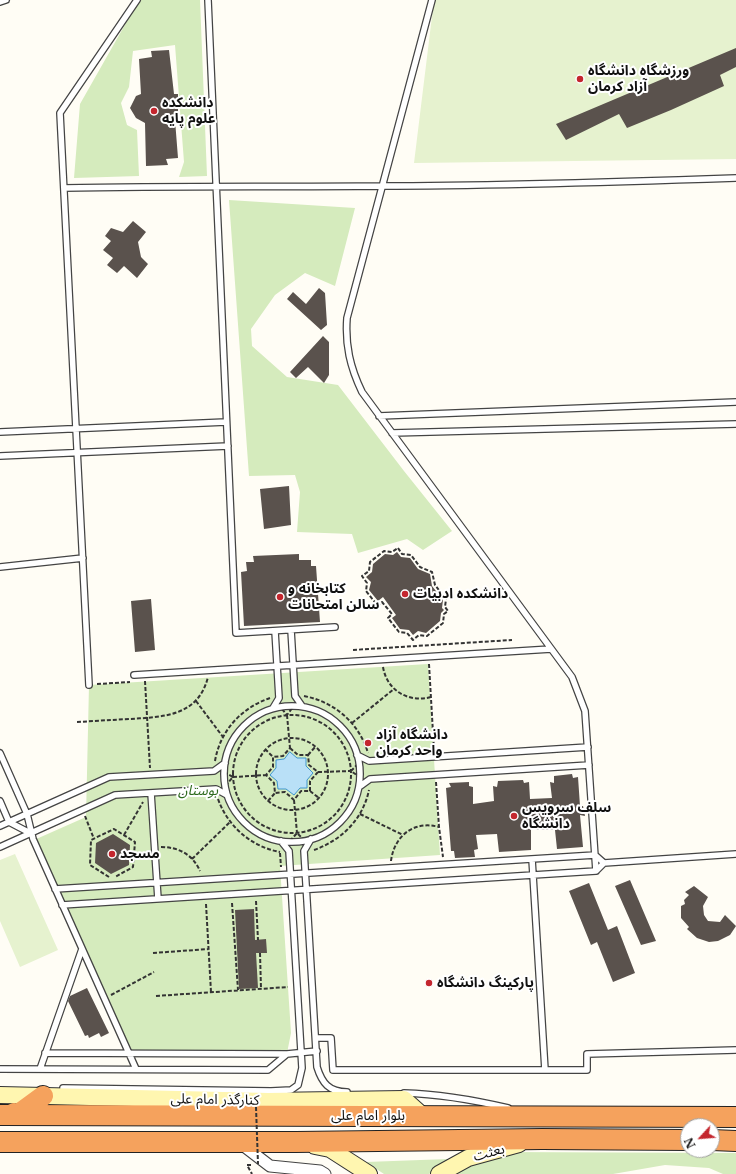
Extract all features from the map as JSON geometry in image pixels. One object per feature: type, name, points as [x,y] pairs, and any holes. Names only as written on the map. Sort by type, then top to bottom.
[{"type":"highway","points":[[0,1103],[9,1115],[44,1096]]},
{"type":"highway","name":"بلوار امام علی","points":[[9,1115],[736,1117]]},
{"type":"highway","name":"بلوار امام علی","points":[[0,1142],[296,1142],[542,1139],[680,1140]]},
{"type":"highway","points":[[720,1140],[736,1141]]},
{"type":"street","name":"کنارگذر امام علی","points":[[0,1095],[268,1101],[404,1099],[423,1116]]},
{"type":"street","name":"بعثت","points":[[439,1174],[468,1158],[542,1139]]},
{"type":"street","points":[[238,1142],[270,1166],[320,1171],[325,1174]]},
{"type":"street","points":[[296,1142],[330,1149],[368,1174]]},
{"type":"lane","points":[[0,2],[6,0]]},
{"type":"lane","points":[[89,685],[60,113],[137,0]]},
{"type":"lane","points":[[208,0],[236,633],[335,627]]},
{"type":"lane","points":[[432,0],[381,186],[347,318],[346,337],[348,356],[353,375],[362,392],[572,678],[585,711],[596,871]]},
{"type":"lane","points":[[64,188],[216,185],[381,186],[551,184],[736,178]]},
{"type":"lane","points":[[379,416],[736,402]]},
{"type":"lane","points":[[0,432],[226,422]]},
{"type":"lane","points":[[392,433],[736,424]]},
{"type":"lane","points":[[0,456],[228,446]]},
{"type":"lane","points":[[0,567],[83,558]]},
{"type":"lane","points":[[275,630],[279,698],[276,706]]},
{"type":"lane","points":[[291,630],[295,696],[299,704]]},
{"type":"lane","points":[[134,675],[551,649]]},
{"type":"lane","points":[[0,826],[109,777],[214,771],[221,769],[225,763],[231,743],[238,731],[254,717],[276,706],[299,704],[322,713],[334,720],[348,736],[357,754],[360,777],[359,787],[354,801],[342,820],[331,830],[307,842],[287,844],[260,834],[238,815],[227,795],[221,769]]},
{"type":"lane","points":[[357,754],[369,761],[588,747]]},
{"type":"lane","points":[[0,754],[27,814],[30,833],[136,1070]]},
{"type":"lane","points":[[359,787],[370,779],[589,765]]},
{"type":"lane","points":[[0,847],[115,795],[216,789],[227,795]]},
{"type":"lane","points":[[152,793],[158,899]]},
{"type":"lane","points":[[0,801],[9,822],[30,833]]},
{"type":"lane","points":[[307,842],[304,850],[317,1067],[321,1079],[329,1089],[342,1092],[357,1092]]},
{"type":"lane","points":[[44,1096],[62,1088],[291,1090],[298,1085],[302,1068],[289,851],[287,844]]},
{"type":"lane","points":[[62,905],[596,871],[604,863],[736,854]]},
{"type":"lane","points":[[55,889],[595,855],[604,863]]},
{"type":"lane","points":[[532,859],[545,1070]]},
{"type":"lane","points":[[40,1069],[82,949]]},
{"type":"lane","points":[[316,1038],[331,1038],[333,1070],[587,1070],[587,1054],[736,1050]]},
{"type":"lane","points":[[45,1054],[287,1054],[316,1051]]},
{"type":"lane","points":[[0,1069],[268,1070],[287,1054]]},
{"type":"lane","points":[[372,1093],[424,1094],[475,1101],[545,1117]]},
{"type":"path","points":[[398,548],[402,554],[411,555],[420,566],[432,572],[435,585],[446,599],[445,607],[448,611],[444,614],[443,623],[427,636],[419,634],[412,640],[407,633],[399,632],[388,618],[392,614],[382,602],[378,606],[366,591],[367,583],[362,576],[369,571],[370,562],[384,551],[392,552],[398,548]]},
{"type":"path","points":[[353,650],[512,640]]},
{"type":"path","points":[[427,751],[434,751],[428,645]]},
{"type":"path","points":[[383,666],[385,676],[394,689],[402,695],[411,698],[431,697]]},
{"type":"path","points":[[77,722],[147,718],[178,713],[196,701],[205,688],[208,677]]},
{"type":"path","points":[[145,681],[150,769]]},
{"type":"path","points":[[352,723],[394,689]]},
{"type":"path","points":[[287,715],[299,704],[303,696],[323,702],[340,712],[352,723],[366,748],[368,755],[364,758]]},
{"type":"path","points":[[275,793],[274,782],[266,776],[233,777],[214,765],[223,737],[231,724],[249,708],[271,698],[276,706],[287,715],[290,748],[298,755],[308,755]]},
{"type":"path","points":[[196,701],[223,737]]},
{"type":"path","points":[[287,715],[312,718],[331,729],[344,746],[351,770],[347,795],[334,816],[313,829],[296,833],[272,829],[254,818],[240,802],[233,777],[237,753],[250,732],[271,718],[287,715]]},
{"type":"path","points":[[289,737],[303,739],[316,746],[325,758],[328,772],[326,786],[319,798],[308,807],[295,810],[280,808],[268,801],[259,789],[256,776],[258,762],[265,749],[276,741],[289,737]]},
{"type":"path","points":[[316,746],[308,755],[309,765],[318,772],[351,770],[359,763]]},
{"type":"path","points":[[273,757],[283,756],[290,748]]},
{"type":"path","points":[[265,749],[273,757],[273,767],[266,776]]},
{"type":"path","points":[[296,833],[307,842],[313,850],[334,841],[351,826],[360,814],[367,800],[370,785],[351,770]]},
{"type":"path","points":[[310,791],[310,781],[318,772]]},
{"type":"path","points":[[225,786],[233,777]]},
{"type":"path","points":[[436,781],[439,827],[444,863]]},
{"type":"path","points":[[220,791],[216,795],[230,822],[246,837],[259,845],[280,852],[296,833],[294,800],[285,792],[275,793],[268,801]]},
{"type":"path","points":[[294,800],[301,791],[310,791],[319,798]]},
{"type":"path","points":[[138,800],[145,799]]},
{"type":"path","points":[[145,799],[145,807]]},
{"type":"path","points":[[124,835],[145,799]]},
{"type":"path","points":[[78,819],[92,813]]},
{"type":"path","points":[[360,814],[403,835]]},
{"type":"path","points":[[85,816],[94,838]]},
{"type":"path","points":[[192,859],[230,822]]},
{"type":"path","points":[[391,864],[393,850],[403,835],[420,826],[439,827]]},
{"type":"path","points":[[109,877],[90,865],[91,840],[114,829],[135,842],[134,867],[115,877]]},
{"type":"path","points":[[155,849],[166,847],[176,849],[192,859],[200,871]]},
{"type":"path","points":[[256,901],[258,940]]},
{"type":"path","points":[[232,903],[238,990]]},
{"type":"path","points":[[206,904],[211,992]]},
{"type":"path","points":[[153,953],[209,949]]},
{"type":"path","points":[[260,953],[261,989]]},
{"type":"path","points":[[104,999],[154,972]]},
{"type":"path","points":[[156,996],[288,987]]},
{"type":"path","points":[[256,1107],[258,1164]]},
{"type":"path","points":[[247,1165],[252,1174]]},
{"type":"green space","points":[[139,0],[200,0],[207,176],[179,177],[184,162],[175,45],[133,51],[129,87],[121,103],[127,125],[137,130],[139,176],[74,178],[80,104]]},
{"type":"green space","name":"ورزشگاه دانشگاه آزاد کرمان","points":[[434,0],[736,0],[736,159],[414,163]]},
{"type":"green space","points":[[229,200],[355,208],[335,286],[305,273],[275,295],[251,329],[252,346],[287,377],[338,385],[452,531],[423,550],[407,539],[358,553],[352,534],[297,532],[300,492],[295,475],[249,476]]},
{"type":"green space","name":"بوستان","points":[[428,664],[440,855],[280,866],[291,1033],[287,1053],[129,1053],[34,840],[86,817],[89,685]]},
{"type":"green space","points":[[15,854],[58,950],[20,967],[0,921],[0,860]]},
{"type":"green space","points":[[500,1152],[680,1153],[680,1158],[720,1158],[720,1153],[736,1153],[736,1174],[723,1174],[709,1168],[665,1165],[613,1174],[451,1174]]},
{"type":"green space","points":[[448,1159],[429,1174],[384,1174],[366,1162]]},
{"type":"water","points":[[290,752],[297,758],[306,758],[306,766],[313,773],[307,780],[307,788],[300,788],[294,795],[286,789],[278,789],[277,781],[270,775],[276,768],[276,760],[284,759]]},
{"type":"building","points":[[736,48],[736,67],[720,75],[724,86],[671,110],[627,128],[619,114],[566,140],[556,124]]},
{"type":"building","name":"دانشکده علوم پایه","points":[[169,50],[174,94],[178,94],[178,121],[175,120],[178,158],[166,159],[168,165],[146,166],[145,123],[136,118],[130,108],[136,96],[141,94],[139,59],[152,57],[151,51]]},
{"type":"building","points":[[133,221],[146,232],[138,242],[141,257],[148,264],[137,278],[124,266],[117,273],[107,265],[113,258],[103,250],[111,241],[105,236],[111,228],[123,232]]},
{"type":"building","points":[[319,288],[325,293],[327,325],[321,330],[287,299],[293,292],[306,304]]},
{"type":"building","points":[[323,336],[329,342],[329,375],[324,383],[308,367],[296,378],[290,372]]},
{"type":"building","points":[[289,486],[291,525],[264,529],[260,489]]},
{"type":"building","name":"دانشکده ادبیات","points":[[397,552],[401,557],[410,558],[418,569],[430,574],[432,586],[443,600],[442,608],[444,610],[441,613],[440,621],[426,633],[418,631],[413,635],[409,630],[400,629],[392,618],[396,615],[383,597],[378,601],[369,590],[371,582],[366,577],[372,572],[373,564],[385,554],[393,555]]},
{"type":"building","name":"کتابخانه و سالن امتحانات","points":[[299,554],[299,560],[311,560],[311,566],[316,566],[320,622],[244,626],[241,572],[247,571],[246,562],[254,562],[253,556]]},
{"type":"building","points":[[151,599],[155,650],[135,652],[131,601]]},
{"type":"building","name":"سلف سرویس دانشگاه","points":[[572,774],[573,778],[578,777],[580,806],[583,806],[585,816],[580,815],[583,847],[557,849],[555,830],[531,830],[531,850],[499,852],[497,834],[476,835],[478,849],[474,850],[475,857],[455,858],[454,851],[451,851],[446,788],[451,787],[449,783],[469,782],[469,786],[473,787],[473,804],[494,801],[493,786],[497,787],[498,781],[523,780],[524,783],[529,782],[530,799],[552,798],[550,782],[554,783],[554,776]]},
{"type":"building","name":"مسجد","points":[[113,834],[130,845],[129,865],[111,874],[95,863],[96,843]]},
{"type":"building","points":[[630,880],[656,941],[641,945],[615,886]]},
{"type":"building","points":[[589,883],[608,930],[617,926],[635,973],[613,982],[597,942],[591,945],[569,891]]},
{"type":"building","points":[[694,886],[708,897],[703,906],[704,915],[708,921],[720,922],[725,915],[736,926],[730,935],[718,941],[709,942],[697,938],[687,929],[689,927],[681,918],[681,906],[685,904],[684,900],[689,895],[685,892]]},
{"type":"building","points":[[254,909],[255,940],[266,939],[267,953],[256,953],[258,988],[239,989],[235,910]]},
{"type":"building","points":[[87,988],[109,1033],[101,1037],[99,1033],[89,1038],[88,1035],[85,1036],[68,1001],[70,996]]},
{"type":"place","name":"ورزشگاه دانشگاه آزاد کرمان","points":[[580,79]]},
{"type":"place","name":"دانشکده علوم پایه","points":[[154,111]]},
{"type":"place","name":"دانشکده ادبیات","points":[[405,594]]},
{"type":"place","name":"کتابخانه و سالن امتحانات","points":[[280,597]]},
{"type":"place","name":"دانشگاه آزاد واحد کرمان","points":[[368,743]]},
{"type":"place","name":"سلف سرویس دانشگاه","points":[[514,816]]},
{"type":"place","name":"مسجد","points":[[112,854]]},
{"type":"place","name":"پارکینگ دانشگاه","points":[[429,983]]}]
